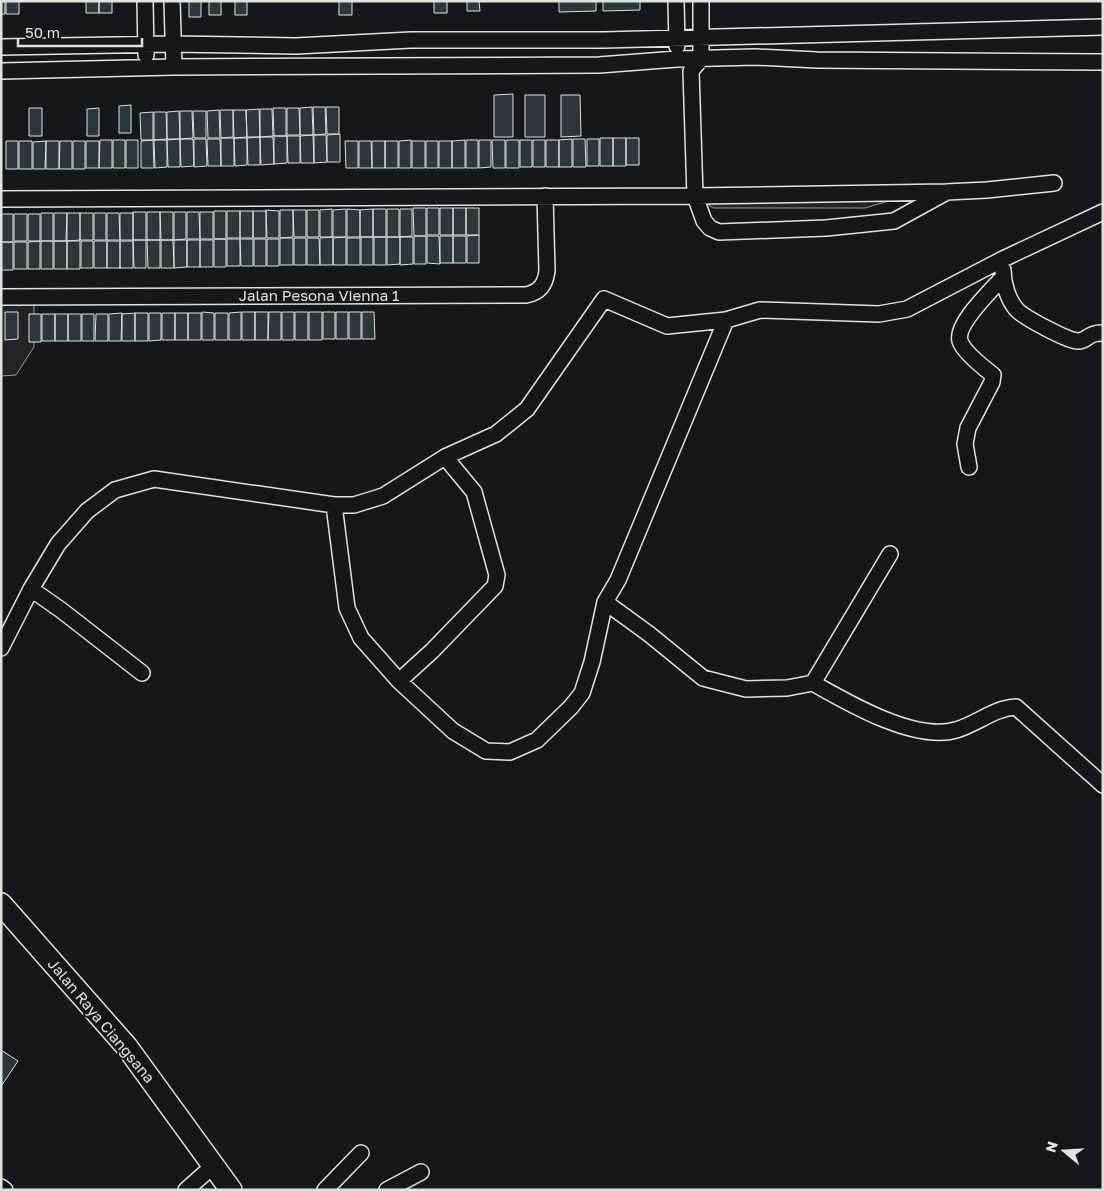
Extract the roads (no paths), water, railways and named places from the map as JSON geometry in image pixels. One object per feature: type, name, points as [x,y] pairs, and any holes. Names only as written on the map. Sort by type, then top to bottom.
[{"type":"main road","name":"Jalan Raya Ciangsana","points":[[1,904],[126,1047],[231,1190]]},
{"type":"street","points":[[145,1],[147,68]]},
{"type":"street","points":[[172,1],[174,67]]},
{"type":"street","points":[[676,1],[677,59],[691,71]]},
{"type":"street","points":[[701,1],[701,59],[691,71],[695,196],[704,222],[710,228],[719,232],[826,228],[894,220],[946,192]]},
{"type":"street","points":[[1,47],[146,46],[172,44],[296,46],[411,40],[701,38],[1103,27]]},
{"type":"street","points":[[1,72],[174,67],[599,64],[755,57],[816,60],[1103,62]]},
{"type":"street","points":[[1,199],[695,196],[946,192],[1054,183]]},
{"type":"street","name":"Jalan Pesona Vienna 1","points":[[1,297],[526,295],[542,288],[546,280],[545,196]]},
{"type":"street","points":[[1,648],[31,588],[58,544],[88,511],[115,490],[154,479],[334,505],[354,505],[383,496],[445,457],[496,434],[527,409],[604,299],[667,326],[726,320],[760,310],[879,314],[907,309],[1004,259],[1103,212]]},
{"type":"street","points":[[1004,259],[1003,278],[1010,298],[1018,310],[1069,340],[1081,341],[1094,332],[1103,333]]},
{"type":"street","points":[[969,467],[965,444],[968,428],[992,382],[993,375],[960,343],[959,334],[967,318],[1003,278]]},
{"type":"street","points":[[334,505],[347,608],[361,638],[399,681],[453,731],[486,751],[510,752],[537,740],[571,707],[582,693],[592,662],[605,602],[618,580],[726,320]]},
{"type":"street","points":[[399,681],[439,644],[495,586],[497,575],[474,492],[445,457]]},
{"type":"street","points":[[813,683],[890,554]]},
{"type":"street","points":[[31,588],[142,673]]},
{"type":"street","points":[[605,602],[650,634],[703,678],[746,689],[787,688],[813,683],[858,708],[896,724],[933,732],[957,730],[1006,707],[1016,707],[1103,785]]},
{"type":"street","points":[[325,1190],[361,1153]]},
{"type":"street","points":[[186,1190],[213,1166]]},
{"type":"street","points":[[387,1190],[421,1172]]},
{"type":"street","points":[[1,1187],[5,1190]]}]
